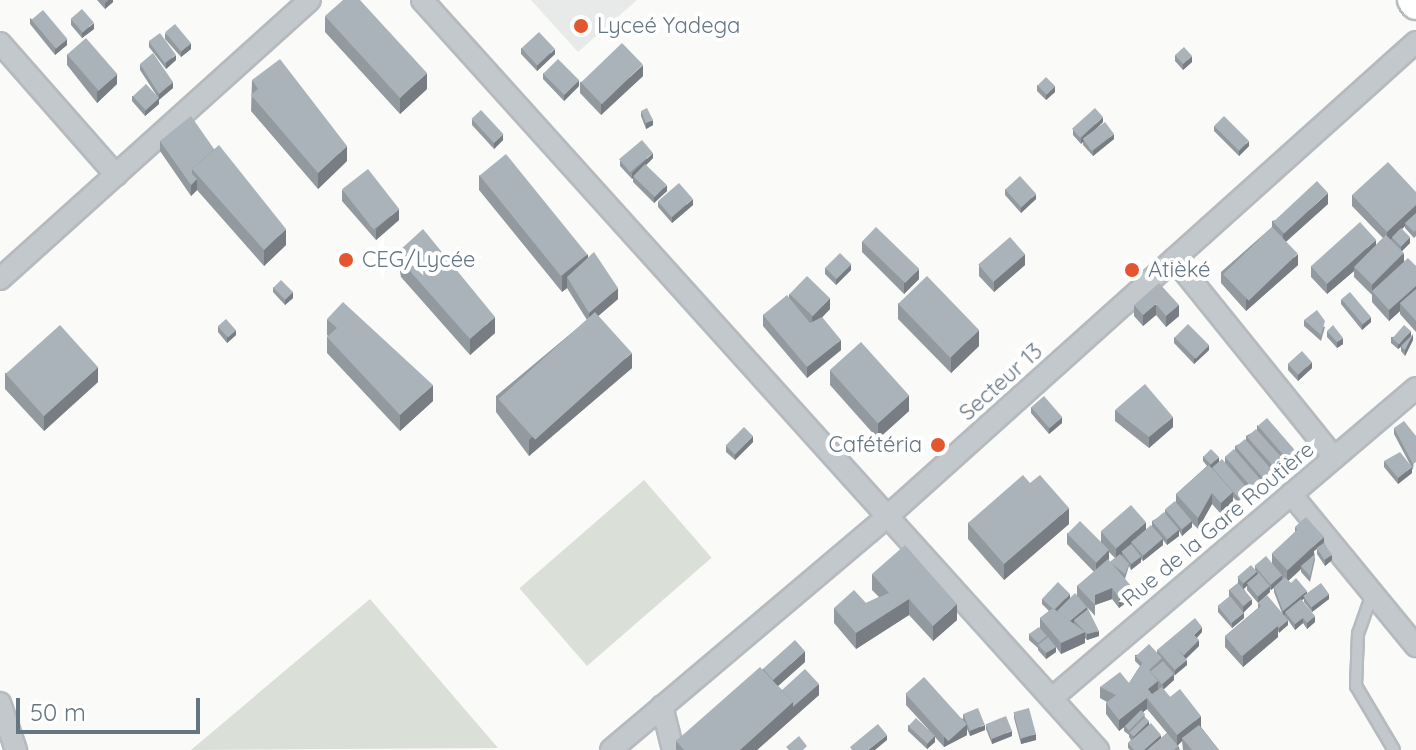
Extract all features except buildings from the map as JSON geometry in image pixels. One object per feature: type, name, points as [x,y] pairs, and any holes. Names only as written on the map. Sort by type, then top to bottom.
[{"type":"street","points":[[0,279],[310,0]]},
{"type":"street","points":[[422,0],[889,515],[1052,698],[1092,748]]},
{"type":"street","name":"Secteur 13","points":[[611,750],[889,515],[1416,42]]},
{"type":"street","points":[[0,43],[116,175]]},
{"type":"street","points":[[1174,259],[1334,457]]},
{"type":"street","name":"Rue de la Gare Routière","points":[[1052,698],[1416,388]]},
{"type":"street","points":[[1291,494],[1416,646]]},
{"type":"street","points":[[0,703],[16,750]]},
{"type":"street","points":[[662,706],[673,750]]},
{"type":"lane","points":[[1372,592],[1358,634],[1356,686],[1394,750]]},
{"type":"shaded area","name":"Lyceé Yadega","points":[[531,0],[637,0],[578,52]]},
{"type":"shaded area","points":[[644,480],[712,558],[587,666],[519,588]]},
{"type":"shaded area","points":[[370,599],[498,748],[191,750]]},
{"type":"place","name":"Lyceé Yadega","points":[[581,26]]},
{"type":"place","name":"CEG/Lycée","points":[[346,260]]},
{"type":"place","name":"Atièké","points":[[1132,270]]},
{"type":"place","name":"Cafétéria","points":[[938,445]]}]
